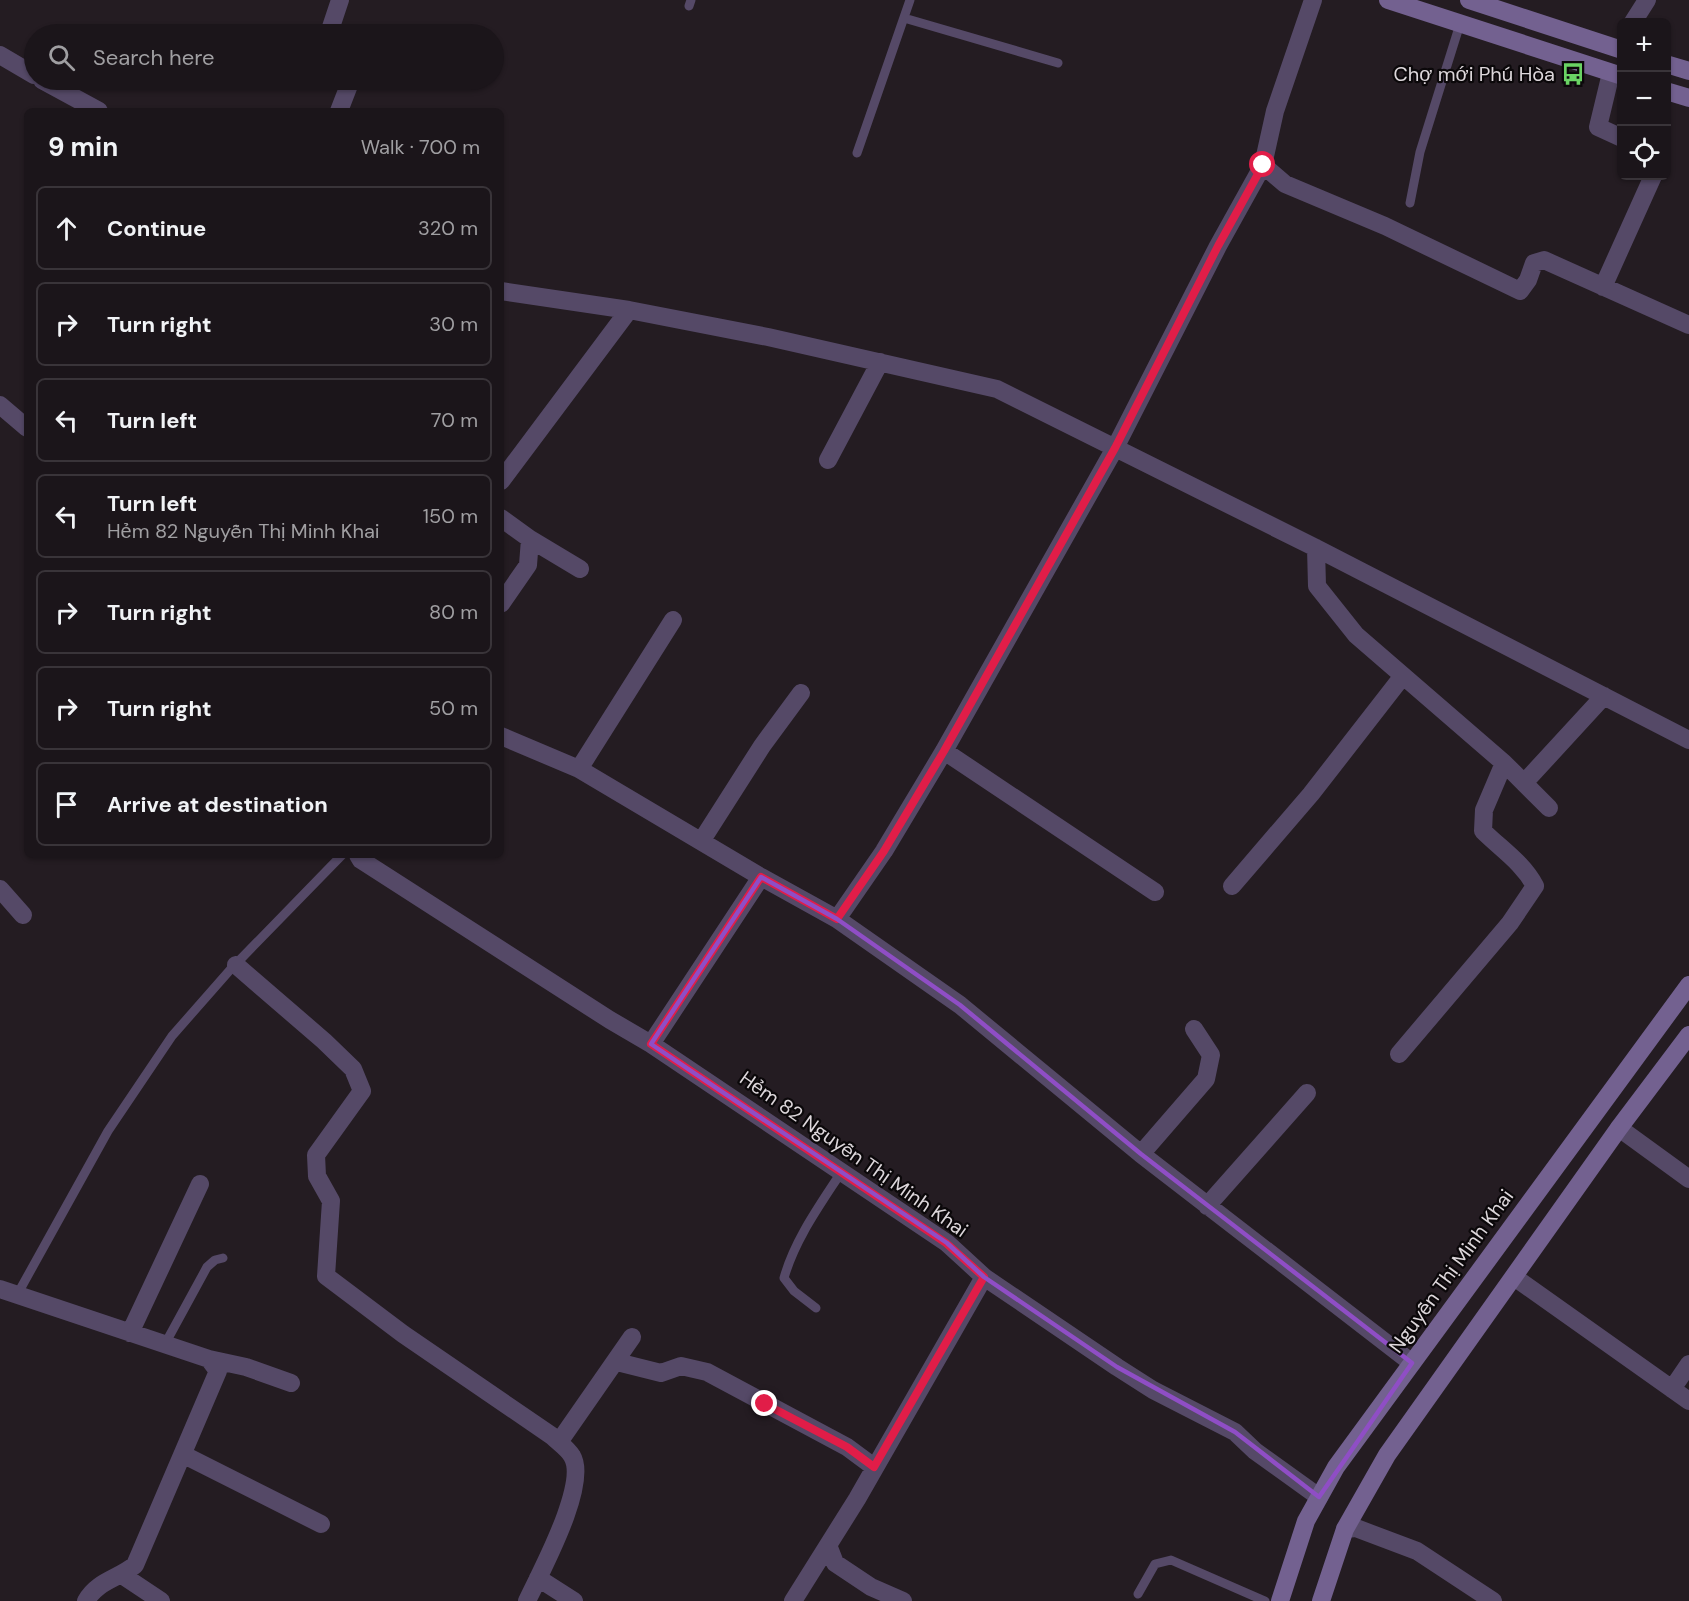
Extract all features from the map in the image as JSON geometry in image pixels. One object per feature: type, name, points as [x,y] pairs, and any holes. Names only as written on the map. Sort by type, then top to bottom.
[{"type":"main road","points":[[1388,0],[1616,75]]},
{"type":"main road","points":[[1469,0],[1617,46]]},
{"type":"main road","points":[[1671,66],[1689,71]]},
{"type":"main road","points":[[1671,93],[1689,98]]},
{"type":"main road","name":"Nguyễn Thị Minh Khai","points":[[1280,1601],[1306,1521],[1358,1435],[1689,985]]},
{"type":"main road","points":[[1321,1601],[1345,1529],[1387,1455],[1619,1128],[1689,1035]]},
{"type":"street","points":[[330,24],[340,0]]},
{"type":"street","points":[[837,919],[884,851],[944,751],[1115,448],[1218,246],[1263,165],[1275,111],[1313,0]]},
{"type":"street","points":[[1636,18],[1647,0]]},
{"type":"street","points":[[0,55],[24,69]]},
{"type":"street","points":[[1616,75],[1598,127],[1617,136]]},
{"type":"street","points":[[60,90],[93,108]]},
{"type":"street","points":[[340,108],[347,90]]},
{"type":"street","points":[[1263,165],[1285,184],[1385,226],[1520,291],[1528,280],[1534,262],[1539,259],[1689,325]]},
{"type":"street","points":[[1603,287],[1651,180]]},
{"type":"street","points":[[504,291],[628,310],[880,362],[997,389],[1316,548],[1689,740]]},
{"type":"street","points":[[504,477],[628,310]]},
{"type":"street","points":[[828,460],[880,362]]},
{"type":"street","points":[[0,405],[24,425]]},
{"type":"street","points":[[504,520],[580,570]]},
{"type":"street","points":[[504,600],[528,565],[530,539]]},
{"type":"street","points":[[1316,548],[1317,586],[1356,635],[1504,763],[1549,808]]},
{"type":"street","points":[[579,769],[673,620]]},
{"type":"street","points":[[1232,886],[1311,794],[1402,677]]},
{"type":"street","points":[[702,840],[762,746],[801,693]]},
{"type":"street","points":[[1524,783],[1604,696]]},
{"type":"street","points":[[504,737],[579,769],[761,877],[837,919],[960,1005],[1141,1154],[1412,1363]]},
{"type":"street","points":[[944,751],[1155,892]]},
{"type":"street","points":[[1399,1054],[1510,923],[1535,886],[1526,870],[1504,853],[1483,831],[1484,810],[1504,763]]},
{"type":"street","name":"Hẻm 82 Nguyễn Thị Minh Khai","points":[[360,858],[610,1020],[651,1044],[842,1171],[946,1243],[984,1277],[1154,1390],[1235,1432],[1255,1451],[1319,1497]]},
{"type":"street","points":[[651,1044],[761,877]]},
{"type":"street","points":[[0,889],[23,915]]},
{"type":"street","points":[[236,965],[332,1048],[353,1069],[362,1091],[316,1155],[317,1176],[331,1201],[326,1276],[403,1334],[559,1442],[573,1457],[576,1480],[559,1534],[526,1601]]},
{"type":"street","points":[[1141,1154],[1206,1079],[1211,1055],[1194,1029]]},
{"type":"street","points":[[1208,1206],[1307,1093]]},
{"type":"street","points":[[1619,1128],[1689,1179]]},
{"type":"street","points":[[130,1333],[200,1184]]},
{"type":"street","points":[[793,1601],[984,1277]]},
{"type":"street","points":[[1514,1277],[1689,1401]]},
{"type":"street","points":[[9,1292],[209,1359],[246,1367],[291,1383]]},
{"type":"street","points":[[559,1442],[617,1362],[632,1337]]},
{"type":"street","points":[[86,1601],[91,1592],[106,1580],[122,1575],[135,1565],[218,1371],[209,1359]]},
{"type":"street","points":[[617,1362],[661,1373],[681,1366],[707,1372],[847,1447],[874,1467]]},
{"type":"street","points":[[1672,1389],[1689,1364]]},
{"type":"street","points":[[184,1455],[321,1524]]},
{"type":"street","points":[[1345,1529],[1356,1528],[1417,1551],[1493,1601]]},
{"type":"street","points":[[828,1545],[835,1563],[868,1594],[903,1601]]},
{"type":"street","points":[[122,1575],[161,1601]]},
{"type":"street","points":[[538,1578],[574,1601]]},
{"type":"lane","points":[[857,153],[910,0]]},
{"type":"lane","points":[[904,18],[1059,63]]},
{"type":"lane","points":[[1410,203],[1420,152],[1460,24]]},
{"type":"lane","points":[[9,1292],[108,1131],[172,1036],[236,965],[339,858]]},
{"type":"lane","points":[[816,1308],[794,1291],[784,1278],[789,1261],[842,1171]]},
{"type":"lane","points":[[165,1344],[207,1267],[215,1260],[223,1258]]},
{"type":"lane","points":[[1138,1594],[1155,1564],[1171,1560],[1265,1601]]},
{"type":"highlighted area","points":[[761,877],[837,919],[960,1005],[1141,1154],[1412,1363],[1319,1497],[1235,1432],[1117,1367],[984,1277],[947,1243],[651,1044]]},
{"type":"place","name":"Chợ mới Phú Hòa","points":[[1573,74]]},
{"type":"route","points":[[765,1404],[847,1447],[874,1467],[984,1277],[946,1243],[651,1044],[761,877],[837,919],[884,851],[944,751],[1115,448],[1218,246],[1263,165]]}]
